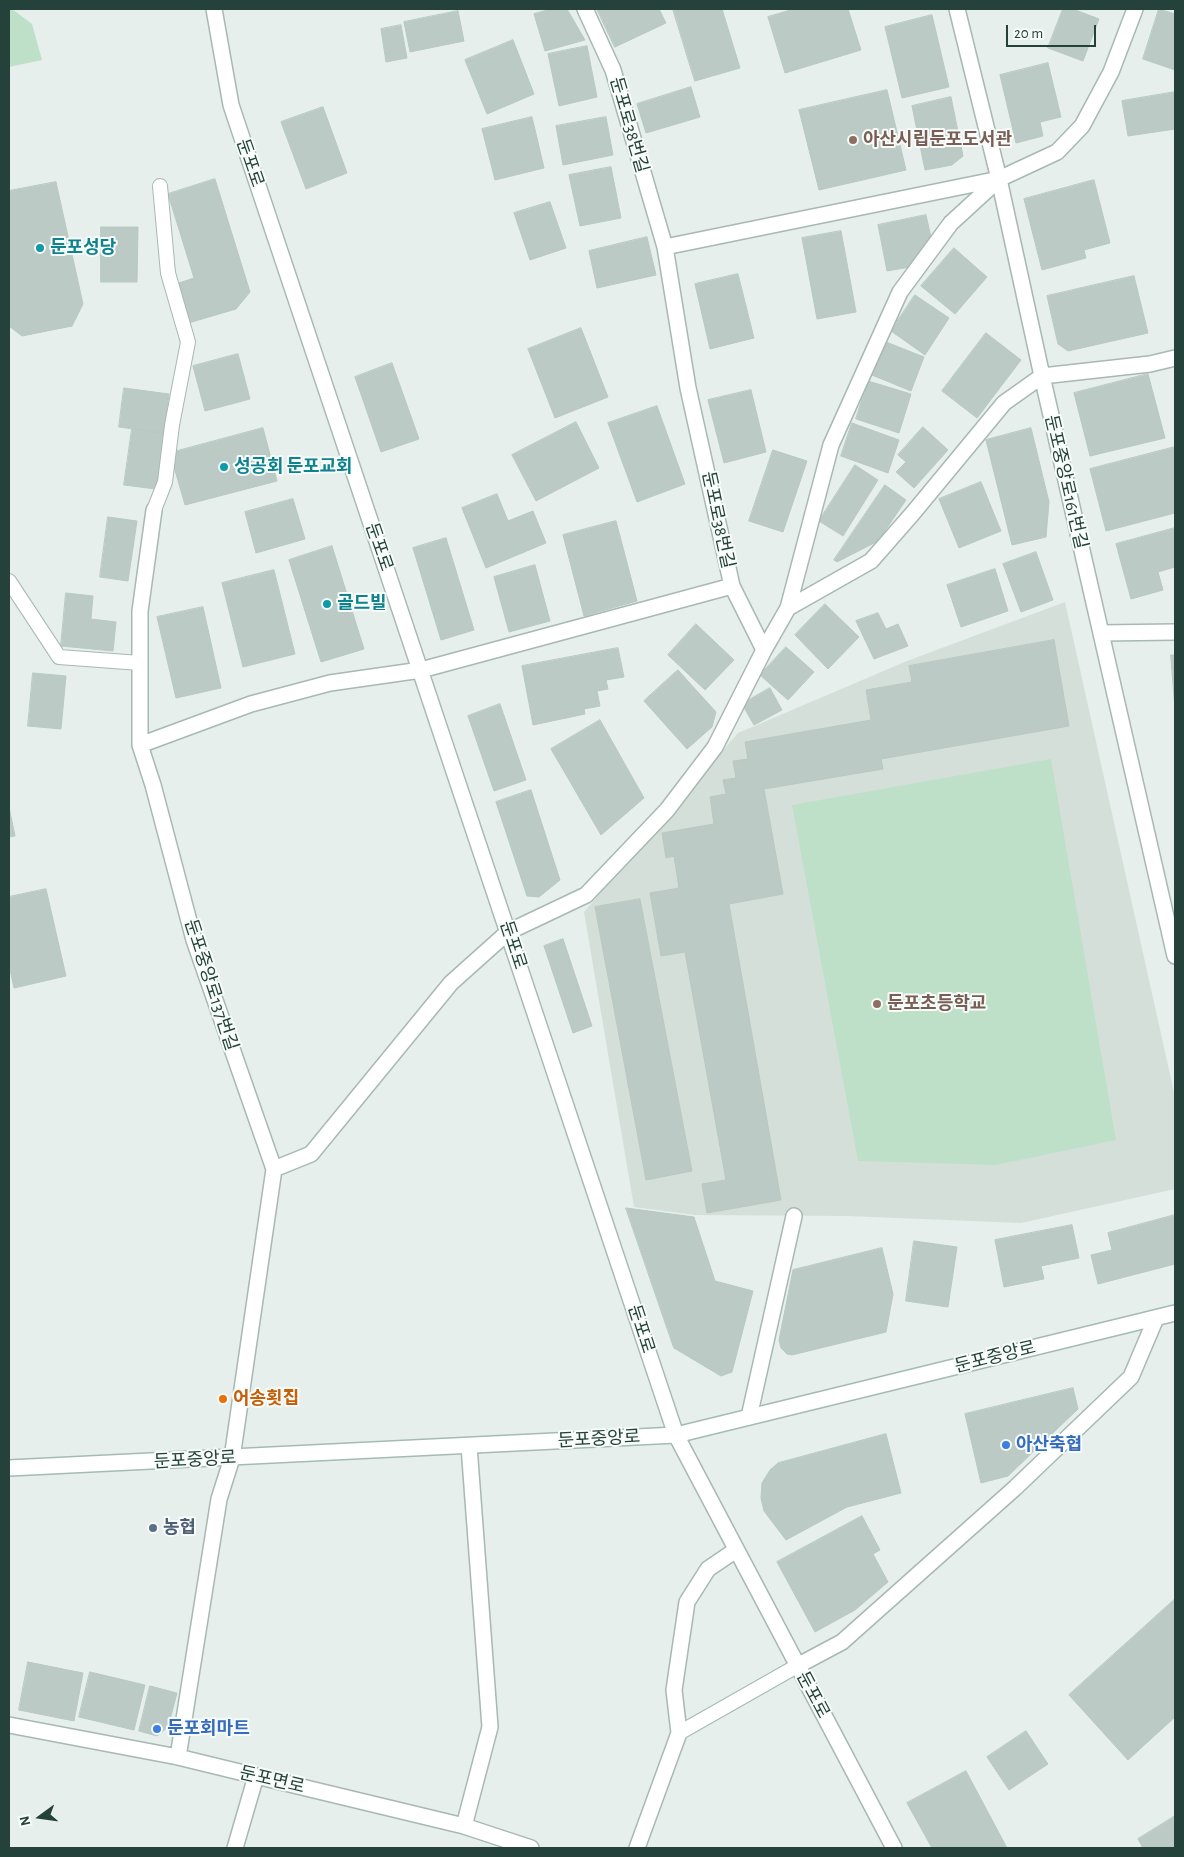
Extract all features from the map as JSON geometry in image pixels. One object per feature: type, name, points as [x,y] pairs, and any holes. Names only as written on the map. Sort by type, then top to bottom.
[{"type":"street","name":"둔포로","points":[[214,9],[231,105],[676,1435],[894,1848]]},
{"type":"street","name":"둔포로38번길","points":[[585,9],[613,70],[665,247],[688,388],[732,586],[764,650]]},
{"type":"street","name":"둔포중앙로161번길","points":[[957,9],[999,179],[1042,376],[1175,956]]},
{"type":"street","points":[[665,247],[999,179],[1057,152],[1082,126],[1111,72],[1135,9]]},
{"type":"street","points":[[274,1169],[311,1154],[451,983],[508,932],[586,895],[667,810],[715,747],[764,650],[788,608],[831,445],[900,292],[951,223],[999,179]]},
{"type":"street","points":[[788,608],[871,561],[1004,403],[1042,376],[1150,364],[1175,358]]},
{"type":"street","name":"둔포중앙로137번길","points":[[154,510],[140,610],[140,745],[194,940],[274,1169],[232,1458],[219,1499],[178,1757]]},
{"type":"street","points":[[140,745],[252,704],[330,683],[421,670],[732,586]]},
{"type":"street","points":[[1101,633],[1175,632]]},
{"type":"street","points":[[749,1417],[794,1216]]},
{"type":"street","name":"둔포중앙로","points":[[9,1468],[676,1435],[1175,1313]]},
{"type":"street","points":[[797,1666],[842,1642],[1016,1488],[1131,1377],[1156,1318]]},
{"type":"street","points":[[464,1826],[490,1727],[469,1446]]},
{"type":"street","points":[[637,1848],[679,1733],[674,1690],[687,1602],[708,1569],[736,1550]]},
{"type":"street","name":"둔포면로","points":[[9,1725],[178,1757],[464,1826],[531,1848]]},
{"type":"street","points":[[235,1848],[256,1776]]},
{"type":"lane","points":[[154,510],[165,482],[172,425],[188,342],[168,273],[160,186]]},
{"type":"lane","points":[[9,581],[60,657],[140,663]]},
{"type":"lane","points":[[679,1733],[797,1666]]},
{"type":"shaded area","name":"둔포초등학교","points":[[1065,602],[1175,1097],[1175,1189],[1021,1223],[848,1216],[695,1215],[634,1207],[584,912],[738,733],[907,661]]},
{"type":"green space","points":[[9,9],[12,9],[32,24],[42,60],[9,67]]},
{"type":"green space","points":[[1051,759],[1116,1140],[996,1165],[858,1161],[792,805]]},
{"type":"building","points":[[552,9],[567,9],[585,40],[545,51],[534,14]]},
{"type":"building","points":[[597,9],[659,9],[666,23],[615,47]]},
{"type":"building","points":[[673,9],[722,9],[740,68],[695,81]]},
{"type":"building","points":[[794,9],[848,9],[861,50],[785,73],[768,17]]},
{"type":"building","points":[[1063,9],[1073,9],[1099,19],[1083,61],[1048,48]]},
{"type":"building","points":[[1159,9],[1175,14],[1175,70],[1143,59]]},
{"type":"building","points":[[458,11],[464,41],[410,52],[404,22]]},
{"type":"building","points":[[932,15],[949,87],[902,98],[885,27]]},
{"type":"building","points":[[401,25],[407,58],[386,62],[381,29]]},
{"type":"building","points":[[513,40],[534,94],[487,114],[465,60]]},
{"type":"building","points":[[587,46],[597,97],[559,106],[548,54]]},
{"type":"building","points":[[1048,63],[1061,117],[1040,122],[1043,136],[1016,143],[1000,75]]},
{"type":"building","points":[[691,87],[700,117],[646,133],[637,104]]},
{"type":"building","name":"아산시립둔포도서관","points":[[887,90],[906,170],[819,190],[799,110]]},
{"type":"building","points":[[1175,92],[1175,129],[1128,136],[1122,101]]},
{"type":"building","points":[[951,97],[963,156],[952,165],[925,170],[912,106]]},
{"type":"building","points":[[323,107],[347,173],[306,189],[281,122]]},
{"type":"building","points":[[532,117],[544,168],[495,180],[482,129]]},
{"type":"building","points":[[606,117],[613,155],[563,165],[556,126]]},
{"type":"building","points":[[611,167],[621,218],[580,226],[569,175]]},
{"type":"building","points":[[215,179],[250,292],[236,309],[185,324],[173,285],[194,278],[168,194]]},
{"type":"building","points":[[1094,180],[1110,243],[1084,250],[1086,258],[1042,270],[1024,199]]},
{"type":"building","name":"둔포성당","points":[[56,182],[83,304],[72,326],[22,336],[9,326],[9,191]]},
{"type":"building","points":[[550,202],[566,248],[530,260],[514,213]]},
{"type":"building","points":[[926,215],[932,242],[910,267],[887,271],[878,225]]},
{"type":"building","points":[[101,227],[138,227],[137,282],[101,282]]},
{"type":"building","points":[[841,231],[856,312],[817,319],[802,238]]},
{"type":"building","points":[[647,237],[656,275],[597,288],[589,251]]},
{"type":"building","points":[[954,248],[987,277],[955,314],[921,286]]},
{"type":"building","points":[[738,274],[754,338],[710,349],[695,284]]},
{"type":"building","points":[[1134,276],[1148,333],[1068,351],[1058,344],[1047,296]]},
{"type":"building","points":[[915,295],[949,318],[925,355],[891,331]]},
{"type":"building","points":[[581,328],[608,397],[555,418],[528,349]]},
{"type":"building","points":[[986,333],[1021,360],[977,418],[942,391]]},
{"type":"building","points":[[886,342],[924,357],[911,391],[872,375]]},
{"type":"building","points":[[238,354],[250,399],[205,411],[193,366]]},
{"type":"building","points":[[392,363],[419,439],[381,452],[355,377]]},
{"type":"building","points":[[1148,374],[1165,438],[1090,456],[1074,393]]},
{"type":"building","points":[[868,381],[911,394],[899,433],[856,419]]},
{"type":"building","points":[[124,388],[169,394],[163,433],[119,427]]},
{"type":"building","points":[[751,390],[766,452],[724,463],[708,400]]},
{"type":"building","points":[[657,406],[685,484],[637,502],[608,423]]},
{"type":"building","points":[[576,422],[599,468],[536,501],[512,455]]},
{"type":"building","points":[[852,423],[899,440],[888,473],[841,456]]},
{"type":"building","points":[[923,427],[948,450],[914,488],[896,472],[906,462],[898,455]]},
{"type":"building","name":"성공회 둔포교회","points":[[263,428],[277,481],[185,505],[170,453]]},
{"type":"building","points":[[1031,428],[1049,502],[1046,537],[1012,545],[986,440]]},
{"type":"building","points":[[132,429],[163,433],[156,489],[124,485]]},
{"type":"building","points":[[1175,447],[1175,513],[1106,531],[1090,469]]},
{"type":"building","points":[[773,450],[807,461],[783,532],[749,521]]},
{"type":"building","points":[[855,465],[878,480],[843,536],[819,521]]},
{"type":"building","points":[[981,482],[1001,531],[959,548],[939,499]]},
{"type":"building","points":[[885,485],[906,500],[878,541],[837,562],[834,560]]},
{"type":"building","points":[[497,494],[508,521],[533,511],[546,543],[486,568],[462,508]]},
{"type":"building","points":[[293,499],[305,539],[256,553],[245,512]]},
{"type":"building","points":[[108,517],[137,521],[128,581],[100,577]]},
{"type":"building","points":[[616,521],[637,601],[584,616],[563,535]]},
{"type":"building","points":[[1175,528],[1175,567],[1158,572],[1163,590],[1131,599],[1116,544]]},
{"type":"building","points":[[446,538],[474,630],[441,640],[413,548]]},
{"type":"building","name":"골드빌","points":[[332,546],[364,649],[321,662],[289,560]]},
{"type":"building","points":[[1036,552],[1053,600],[1021,612],[1003,564]]},
{"type":"building","points":[[535,565],[550,621],[509,632],[494,577]]},
{"type":"building","points":[[995,569],[1008,611],[961,627],[947,585]]},
{"type":"building","points":[[274,570],[295,654],[243,667],[222,583]]},
{"type":"building","points":[[66,593],[93,596],[91,619],[116,622],[113,651],[61,646]]},
{"type":"building","points":[[825,604],[859,637],[828,669],[795,635]]},
{"type":"building","points":[[203,607],[221,688],[176,698],[157,617]]},
{"type":"building","points":[[878,613],[886,629],[898,624],[908,646],[874,659],[856,621]]},
{"type":"building","points":[[696,624],[734,660],[705,690],[668,655]]},
{"type":"building","points":[[1054,640],[1069,726],[881,759],[883,769],[764,789],[783,894],[729,904],[781,1200],[707,1213],[702,1184],[726,1180],[685,952],[661,956],[650,893],[679,888],[674,856],[666,858],[662,833],[714,824],[710,797],[726,794],[723,780],[736,778],[733,761],[748,759],[745,742],[871,720],[866,690],[912,682],[909,666]]},
{"type":"building","points":[[786,647],[814,672],[788,700],[760,675]]},
{"type":"building","points":[[618,648],[624,677],[606,680],[608,689],[597,691],[600,706],[584,709],[585,714],[533,725],[522,666]]},
{"type":"building","points":[[1171,655],[1175,655],[1175,708]]},
{"type":"building","points":[[678,670],[716,712],[712,727],[687,749],[644,701]]},
{"type":"building","points":[[33,673],[66,676],[61,729],[28,726]]},
{"type":"building","points":[[770,688],[782,710],[754,725],[742,704]]},
{"type":"building","points":[[500,704],[526,780],[494,791],[468,716]]},
{"type":"building","points":[[600,720],[644,798],[601,835],[551,749]]},
{"type":"building","points":[[531,790],[560,880],[539,897],[527,896],[496,802]]},
{"type":"building","points":[[9,807],[15,836],[9,837]]},
{"type":"building","points":[[46,889],[66,976],[14,988],[9,965],[9,897]]},
{"type":"building","points":[[640,899],[692,1171],[646,1180],[595,907]]},
{"type":"building","points":[[563,939],[592,1026],[573,1033],[544,946]]},
{"type":"building","points":[[626,1208],[694,1217],[715,1281],[753,1291],[732,1372],[721,1376],[674,1348]]},
{"type":"building","points":[[1175,1215],[1175,1264],[1098,1284],[1091,1255],[1112,1250],[1108,1233]]},
{"type":"building","points":[[1072,1225],[1079,1258],[1041,1266],[1044,1279],[1004,1287],[995,1240]]},
{"type":"building","points":[[914,1241],[957,1247],[948,1307],[906,1301]]},
{"type":"building","points":[[882,1248],[893,1294],[886,1332],[792,1355],[787,1354],[781,1348],[779,1340],[793,1270]]},
{"type":"building","name":"아산축협","points":[[1073,1388],[1078,1409],[1008,1476],[981,1483],[965,1414]]},
{"type":"building","points":[[886,1434],[901,1493],[847,1507],[786,1540],[764,1511],[761,1498],[762,1483],[770,1470],[778,1463]]},
{"type":"building","points":[[862,1516],[880,1550],[873,1554],[888,1582],[855,1610],[815,1632],[777,1562]]},
{"type":"building","points":[[1175,1599],[1175,1717],[1128,1760],[1069,1695]]},
{"type":"building","points":[[28,1662],[83,1673],[74,1721],[19,1710]]},
{"type":"building","points":[[90,1672],[145,1685],[134,1730],[79,1717]]},
{"type":"building","points":[[150,1686],[177,1693],[168,1727],[157,1736],[139,1731]]},
{"type":"building","points":[[1026,1731],[1048,1764],[1009,1790],[987,1757]]},
{"type":"building","points":[[966,1771],[1007,1848],[932,1848],[907,1803]]},
{"type":"building","points":[[1175,1816],[1175,1848],[1143,1848],[1138,1839]]},
{"type":"place","name":"아산시립둔포도서관","points":[[853,140]]},
{"type":"place","name":"둔포성당","points":[[40,248]]},
{"type":"place","name":"성공회 둔포교회","points":[[224,467]]},
{"type":"place","name":"골드빌","points":[[327,604]]},
{"type":"place","name":"둔포초등학교","points":[[877,1004]]},
{"type":"place","name":"어송횟집","points":[[223,1399]]},
{"type":"place","name":"아산축협","points":[[1006,1445]]},
{"type":"place","name":"농협","points":[[153,1528]]},
{"type":"place","name":"둔포회마트","points":[[157,1729]]}]
